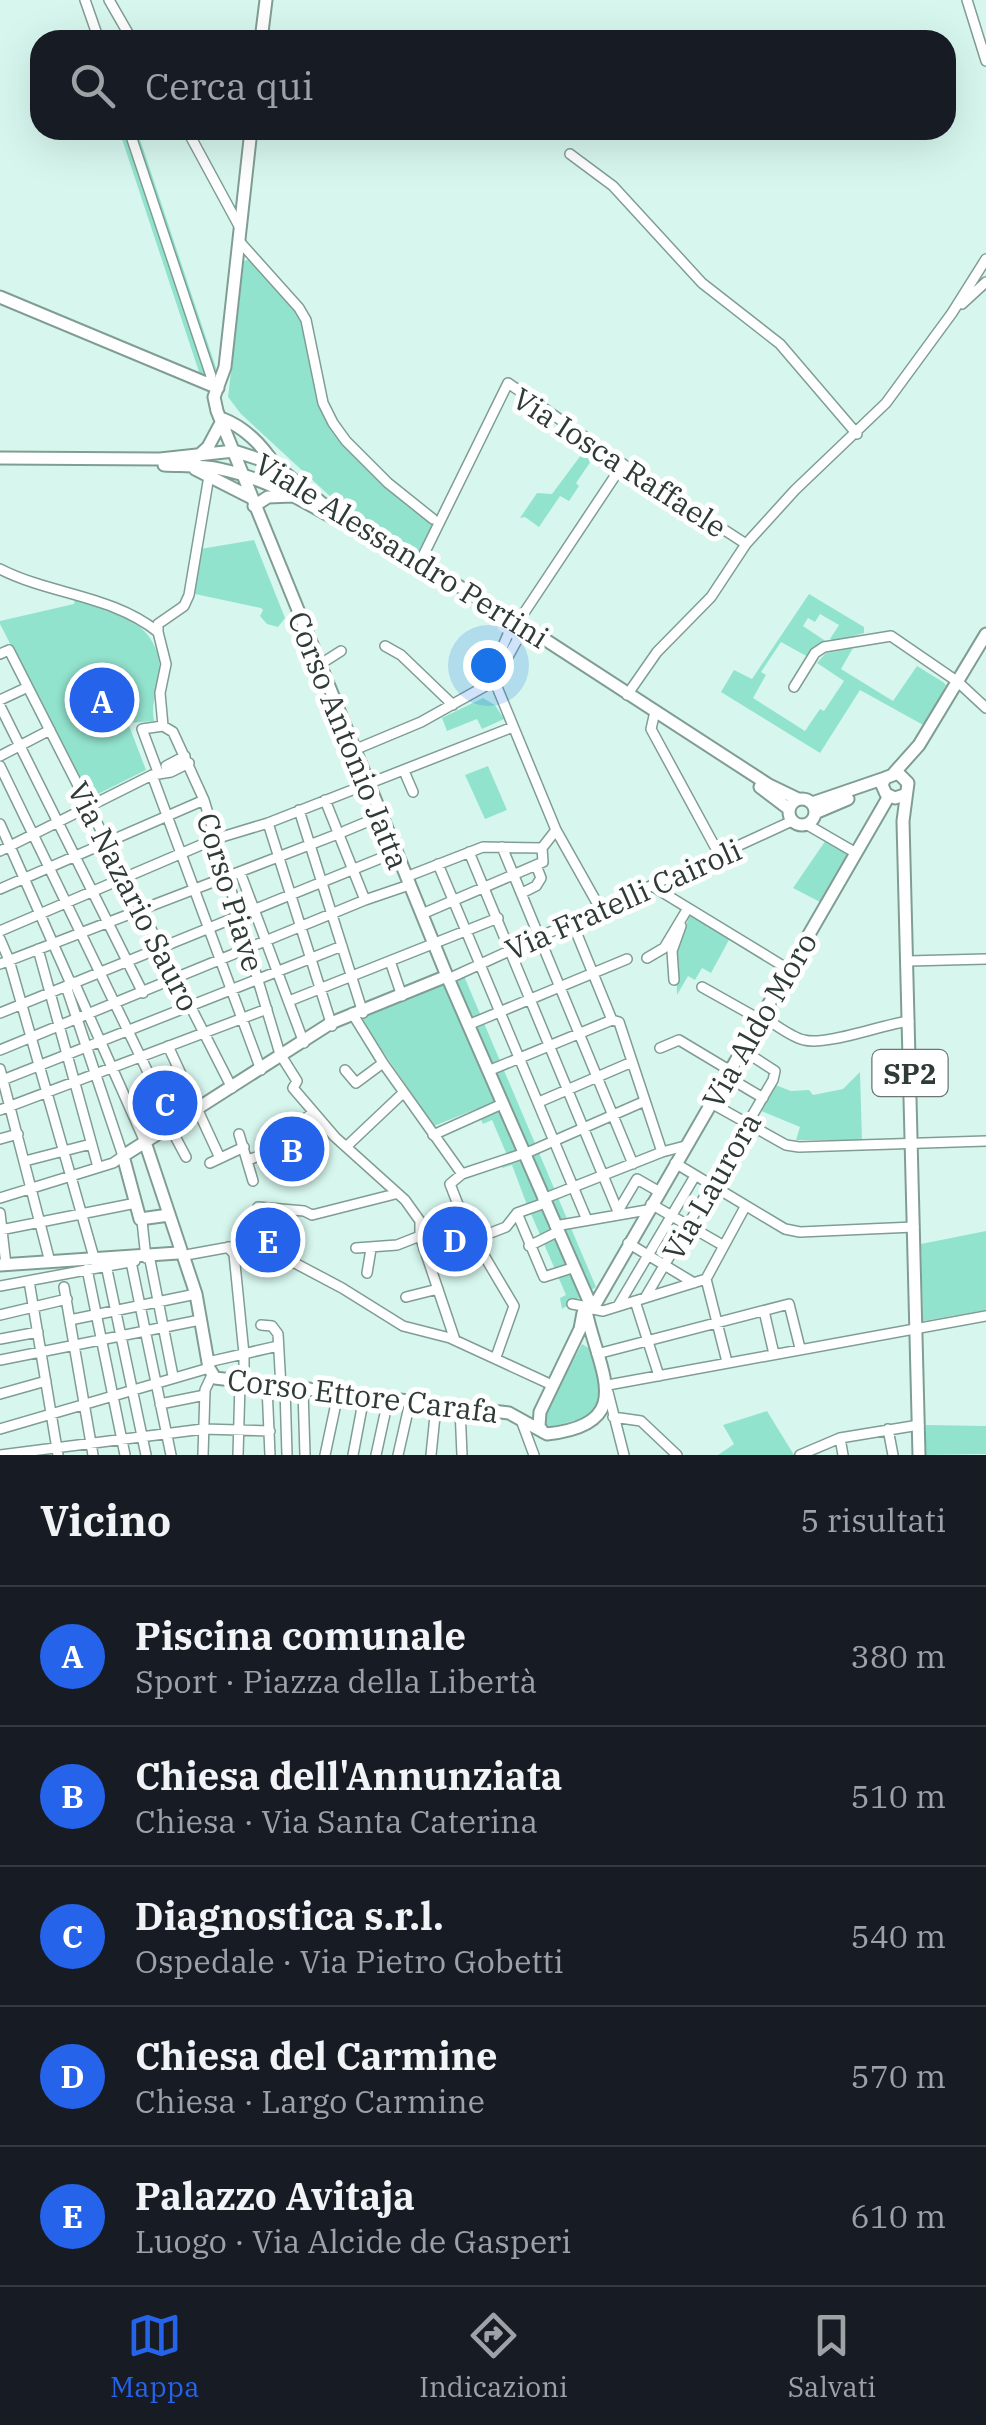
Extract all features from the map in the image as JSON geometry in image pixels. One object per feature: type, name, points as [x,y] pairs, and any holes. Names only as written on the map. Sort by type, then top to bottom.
[{"type":"main road","points":[[262,30],[266,0]]},
{"type":"main road","points":[[0,297],[215,388],[225,368],[249,140]]},
{"type":"main road","name":"Viale Alessandro Pertini","points":[[215,388],[217,411],[252,502]]},
{"type":"main road","points":[[194,462],[208,447],[222,416],[266,450],[274,464]]},
{"type":"main road","name":"Viale Alessandro Pertini","points":[[194,462],[234,451],[274,464],[324,504],[517,626]]},
{"type":"main road","name":"Viale Alessandro Pertini","points":[[0,460],[194,462],[242,474],[294,496],[624,690],[793,810]]},
{"type":"main road","name":"Viale Alessandro Pertini","points":[[194,462],[208,476],[252,502]]},
{"type":"main road","points":[[252,502],[294,496]]},
{"type":"main road","name":"Corso Antonio Jatta","points":[[252,502],[407,881],[556,1229],[586,1306],[608,1389]]},
{"type":"main road","points":[[891,788],[986,634]]},
{"type":"main road","points":[[793,810],[891,788],[908,788],[906,780],[919,745]]},
{"type":"main road","name":"SP2","points":[[891,788],[903,820],[920,1455]]},
{"type":"main road","name":"Via Aldo Moro","points":[[540,1412],[573,1344],[586,1306],[602,1290],[891,788]]},
{"type":"main road","points":[[793,810],[806,824],[813,808]]},
{"type":"main road","points":[[168,1216],[142,1221],[123,1156],[303,1041],[347,1018],[449,978]]},
{"type":"main road","points":[[145,1143],[196,1294],[211,1366]]},
{"type":"main road","points":[[3,1265],[93,1265],[182,1254]]},
{"type":"main road","points":[[573,1344],[582,1340],[595,1349]]},
{"type":"main road","name":"Corso Ettore Carafa","points":[[211,1366],[218,1380],[517,1418]]},
{"type":"main road","points":[[517,1418],[545,1433],[588,1424],[602,1410],[608,1389]]},
{"type":"main road","points":[[517,1418],[540,1412],[539,1426],[545,1433]]},
{"type":"street","points":[[85,0],[96,30]]},
{"type":"street","points":[[109,0],[126,30]]},
{"type":"street","points":[[970,2],[986,62]]},
{"type":"street","points":[[132,140],[215,388]]},
{"type":"street","points":[[191,140],[238,232],[265,273],[292,298],[306,320],[323,403],[333,423],[388,483],[433,519]]},
{"type":"street","points":[[570,154],[613,186],[702,283],[780,344],[857,434]]},
{"type":"street","points":[[624,690],[711,598],[746,544],[795,490],[886,403],[986,259]]},
{"type":"street","points":[[952,313],[986,282]]},
{"type":"street","name":"Via Iosca Raffaele","points":[[420,562],[508,383],[746,544]]},
{"type":"street","points":[[354,750],[453,705],[494,680],[517,626],[623,464]]},
{"type":"street","points":[[208,476],[188,596],[184,606],[158,624],[166,664],[160,694],[163,726],[142,729],[193,890],[260,1069]]},
{"type":"street","points":[[0,569],[113,607],[140,618],[158,632]]},
{"type":"street","points":[[794,686],[824,647],[891,636],[958,682],[986,708]]},
{"type":"street","points":[[385,646],[401,655],[453,705]]},
{"type":"street","name":"Via Nazario Sauro","points":[[4,652],[28,687],[232,1087]]},
{"type":"street","points":[[318,665],[341,652]]},
{"type":"street","points":[[494,680],[556,830],[601,910]]},
{"type":"street","points":[[28,687],[0,703],[143,993]]},
{"type":"street","points":[[650,711],[651,729],[720,856]]},
{"type":"street","name":"Corso Piave","points":[[163,726],[173,732],[204,800],[280,1056],[297,1081],[293,1088],[420,1221],[420,1236],[455,1340]]},
{"type":"street","points":[[0,931],[216,839],[268,823],[514,727]]},
{"type":"street","points":[[0,756],[50,730]]},
{"type":"street","points":[[0,851],[159,773],[171,772],[187,759]]},
{"type":"street","points":[[0,766],[186,1157]]},
{"type":"street","points":[[404,771],[412,792]]},
{"type":"street","points":[[0,889],[204,800]]},
{"type":"street","points":[[325,800],[342,832],[364,900]]},
{"type":"street","points":[[299,810],[352,976],[347,1018]]},
{"type":"street","name":"Via Fratelli Cairoli","points":[[449,978],[720,856],[793,810]]},
{"type":"street","points":[[5,962],[381,816]]},
{"type":"street","points":[[268,823],[320,989],[382,1063],[462,1174]]},
{"type":"street","points":[[0,824],[70,984],[123,1156],[0,1198]]},
{"type":"street","points":[[806,824],[856,853]]},
{"type":"street","points":[[422,914],[542,862],[542,848],[556,830]]},
{"type":"street","points":[[0,1050],[300,928],[469,852],[483,847],[542,848]]},
{"type":"street","points":[[502,847],[633,1164]]},
{"type":"street","points":[[0,1013],[396,852]]},
{"type":"street","points":[[469,852],[619,1212]]},
{"type":"street","points":[[438,864],[587,1220]]},
{"type":"street","points":[[522,892],[536,886],[541,878],[536,865]]},
{"type":"street","points":[[240,872],[303,1041]]},
{"type":"street","points":[[652,886],[788,970]]},
{"type":"street","points":[[648,958],[664,948],[688,908]]},
{"type":"street","points":[[289,1001],[498,918]]},
{"type":"street","points":[[572,922],[612,1020]]},
{"type":"street","points":[[674,980],[672,951],[683,928],[679,923]]},
{"type":"street","points":[[0,939],[81,1214],[93,1265],[95,1315],[125,1455]]},
{"type":"street","points":[[50,1262],[18,1134],[5,1108],[1,1076],[39,1066],[342,946]]},
{"type":"street","points":[[38,949],[98,1167]]},
{"type":"street","points":[[468,1025],[627,959]]},
{"type":"street","points":[[908,961],[986,959]]},
{"type":"street","points":[[390,961],[402,995]]},
{"type":"street","points":[[70,984],[89,1015],[145,1143]]},
{"type":"street","points":[[702,987],[810,1040],[909,1022]]},
{"type":"street","points":[[5,1108],[267,1009]]},
{"type":"street","points":[[488,1070],[612,1020],[620,1022],[662,1152]]},
{"type":"street","points":[[660,1048],[679,1040],[763,1098]]},
{"type":"street","points":[[809,1054],[810,1040]]},
{"type":"street","points":[[168,1046],[197,1109],[215,1161],[244,1147]]},
{"type":"street","name":"Via Laurora","points":[[640,1300],[665,1265],[775,1074],[771,1066],[742,1049]]},
{"type":"street","points":[[538,1102],[632,1062]]},
{"type":"street","points":[[346,1070],[358,1082],[382,1063]]},
{"type":"street","points":[[347,1146],[403,1093]]},
{"type":"street","points":[[496,1358],[514,1306],[475,1239],[450,1184],[462,1174],[523,1154],[646,1101]]},
{"type":"street","points":[[710,1103],[786,1145],[799,1147],[986,1142]]},
{"type":"street","points":[[432,1135],[502,1104]]},
{"type":"street","points":[[248,1160],[310,1137],[305,1118],[313,1112]]},
{"type":"street","points":[[0,1139],[18,1134]]},
{"type":"street","points":[[239,1134],[254,1181]]},
{"type":"street","points":[[24,1162],[92,1144]]},
{"type":"street","points":[[475,1239],[506,1226],[517,1213],[574,1187],[686,1146]]},
{"type":"street","points":[[675,1164],[785,1230],[914,1227]]},
{"type":"street","points":[[618,1306],[695,1176]]},
{"type":"street","points":[[619,1212],[637,1179],[658,1191]]},
{"type":"street","points":[[258,1207],[312,1215],[395,1194]]},
{"type":"street","points":[[2,1230],[136,1203]]},
{"type":"street","points":[[528,1246],[556,1229],[649,1207],[724,1246]]},
{"type":"street","points":[[727,1362],[706,1279],[745,1207]]},
{"type":"street","points":[[0,1213],[3,1265]]},
{"type":"street","points":[[517,1213],[528,1246],[546,1280],[573,1272]]},
{"type":"street","points":[[142,1221],[173,1376]]},
{"type":"street","points":[[424,1248],[446,1231]]},
{"type":"street","points":[[356,1248],[371,1249],[420,1236]]},
{"type":"street","points":[[628,1243],[694,1283]]},
{"type":"street","points":[[182,1254],[248,1246],[287,1257],[403,1326],[455,1340],[552,1385]]},
{"type":"street","points":[[228,1247],[233,1250],[244,1354],[238,1455]]},
{"type":"street","points":[[367,1273],[371,1249]]},
{"type":"street","points":[[129,1259],[171,1455]]},
{"type":"street","points":[[0,1286],[93,1265]]},
{"type":"street","points":[[93,1265],[116,1310],[146,1455]]},
{"type":"street","points":[[586,1306],[597,1312],[706,1279]]},
{"type":"street","points":[[29,1281],[57,1451]]},
{"type":"street","points":[[64,1287],[93,1455]]},
{"type":"street","points":[[406,1298],[438,1289]]},
{"type":"street","points":[[70,1320],[196,1294]]},
{"type":"street","points":[[0,1315],[67,1299]]},
{"type":"street","points":[[640,1300],[660,1376]]},
{"type":"street","points":[[595,1349],[789,1304],[800,1348]]},
{"type":"street","points":[[764,1311],[774,1354]]},
{"type":"street","points":[[624,1455],[608,1389],[727,1362],[986,1316]]},
{"type":"street","points":[[0,1360],[200,1320]]},
{"type":"street","points":[[261,1325],[272,1326],[278,1334],[278,1387],[288,1455]]},
{"type":"street","points":[[0,1339],[38,1332]]},
{"type":"street","points":[[0,1429],[278,1346]]},
{"type":"street","points":[[194,1455],[203,1454],[211,1366]]},
{"type":"street","points":[[0,1394],[46,1382]]},
{"type":"street","points":[[270,1455],[278,1387]]},
{"type":"street","points":[[303,1390],[305,1455]]},
{"type":"street","points":[[326,1455],[338,1394]]},
{"type":"street","points":[[160,1404],[206,1395]]},
{"type":"street","points":[[353,1455],[364,1397]]},
{"type":"street","points":[[376,1455],[388,1400]]},
{"type":"street","points":[[398,1455],[410,1402]]},
{"type":"street","points":[[430,1455],[436,1406]]},
{"type":"street","points":[[460,1408],[462,1455]]},
{"type":"street","points":[[517,1418],[534,1452]]},
{"type":"street","points":[[588,1424],[616,1418],[641,1421],[676,1455]]},
{"type":"street","points":[[800,1455],[840,1438],[919,1424]]},
{"type":"street","points":[[0,1455],[57,1451],[203,1429],[270,1431]]},
{"type":"street","points":[[888,1429],[893,1455]]},
{"type":"street","points":[[534,1452],[545,1433]]},
{"type":"street","points":[[840,1438],[843,1455]]},
{"type":"green space","points":[[122,140],[140,140],[218,374],[201,378]]},
{"type":"green space","points":[[250,259],[289,299],[304,324],[312,362],[341,440],[435,523],[421,553],[334,500],[241,414],[228,397],[244,261]]},
{"type":"green space","points":[[587,447],[609,462],[610,474],[591,461],[569,501],[560,496],[539,527],[525,517],[520,518],[537,493],[552,494]]},
{"type":"green space","points":[[254,540],[285,618],[278,627],[267,624],[260,616],[261,608],[195,594],[200,549]]},
{"type":"green space","points":[[809,594],[864,627],[864,633],[835,641],[830,639],[839,625],[820,614],[815,622],[808,618],[803,626],[827,642],[808,657],[781,642],[761,672],[766,675],[753,698],[805,731],[844,681],[817,663],[826,653],[853,648],[841,669],[893,701],[917,666],[946,685],[925,726],[860,690],[820,753],[721,692],[734,670],[752,679]]},
{"type":"green space","points":[[75,597],[117,613],[142,628],[157,652],[160,668],[154,721],[128,723],[146,770],[90,798],[0,624],[74,604]]},
{"type":"green space","points":[[483,698],[495,705],[504,719],[482,729],[477,719],[447,731],[442,718]]},
{"type":"green space","points":[[488,766],[507,810],[485,819],[465,775]]},
{"type":"green space","points":[[826,840],[851,852],[822,903],[793,888]]},
{"type":"green space","points":[[690,915],[730,938],[711,973],[702,968],[695,980],[688,976],[677,995],[676,951]]},
{"type":"green space","points":[[464,976],[596,1287],[562,1309],[560,1298],[566,1295],[544,1244],[533,1248],[541,1237],[531,1214],[521,1217],[527,1205],[512,1165],[502,1168],[499,1159],[507,1155],[492,1120],[483,1124],[476,1109],[434,1126],[360,1018]]},
{"type":"green space","points":[[860,1072],[862,1140],[796,1140],[800,1127],[759,1110],[773,1084],[791,1091],[809,1090],[813,1095],[843,1089]]},
{"type":"green space","points":[[986,1231],[986,1310],[923,1321],[921,1244]]},
{"type":"green space","points":[[582,1344],[590,1349],[603,1390],[593,1415],[545,1429],[542,1418]]},
{"type":"green space","points":[[767,1411],[794,1455],[718,1455],[734,1444],[723,1425]]},
{"type":"green space","points":[[926,1425],[986,1426],[986,1454],[925,1455]]},
{"type":"place","name":"Piscina comunale","points":[[102,700]]},
{"type":"place","name":"Diagnostica s.r.l.","points":[[165,1103]]},
{"type":"place","name":"Chiesa dell'Annunziata","points":[[292,1149]]},
{"type":"place","name":"Chiesa del Carmine","points":[[455,1239]]},
{"type":"place","name":"Palazzo Avitaja","points":[[268,1240]]}]
